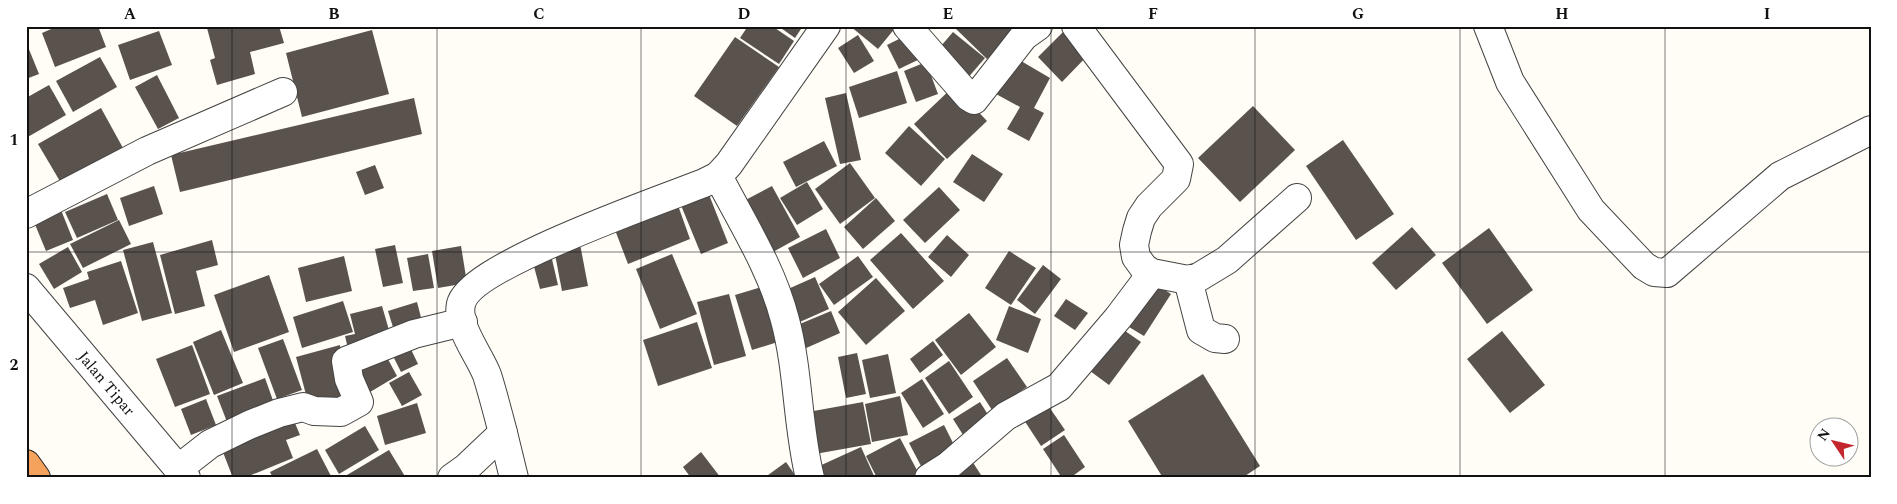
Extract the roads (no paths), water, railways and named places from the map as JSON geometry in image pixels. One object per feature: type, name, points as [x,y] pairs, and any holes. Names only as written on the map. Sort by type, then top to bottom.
[{"type":"highway","points":[[26,464],[36,478]]},
{"type":"street","points":[[514,478],[486,374],[463,322],[462,304],[465,297],[480,282],[518,260],[718,176],[743,146],[826,26]]},
{"type":"street","points":[[907,26],[969,97],[974,100],[1024,36],[1038,26]]},
{"type":"street","points":[[1076,26],[1178,164],[1176,179],[1149,206],[1141,218],[1137,230],[1134,245],[1136,257],[1144,268],[1152,273],[1188,280],[1199,276],[1227,260],[1297,198]]},
{"type":"street","points":[[1488,26],[1510,82],[1591,210],[1644,266],[1654,272],[1667,273],[1780,176],[1871,130]]},
{"type":"street","points":[[26,214],[147,151],[283,92]]},
{"type":"street","points":[[718,176],[760,258],[785,319],[791,348],[803,451],[810,478]]},
{"type":"street","points":[[929,478],[948,466],[1006,416],[1059,387],[1118,318],[1152,273]]},
{"type":"street","points":[[1188,280],[1201,330],[1215,338],[1226,339]]},
{"type":"street","name":"Jalan Tipar","points":[[26,288],[182,473]]},
{"type":"street","points":[[182,473],[210,444],[279,413],[303,407],[314,411],[342,412],[359,402],[349,379],[346,362],[414,334],[463,322]]},
{"type":"street","points":[[452,478],[466,468],[503,433]]}]
